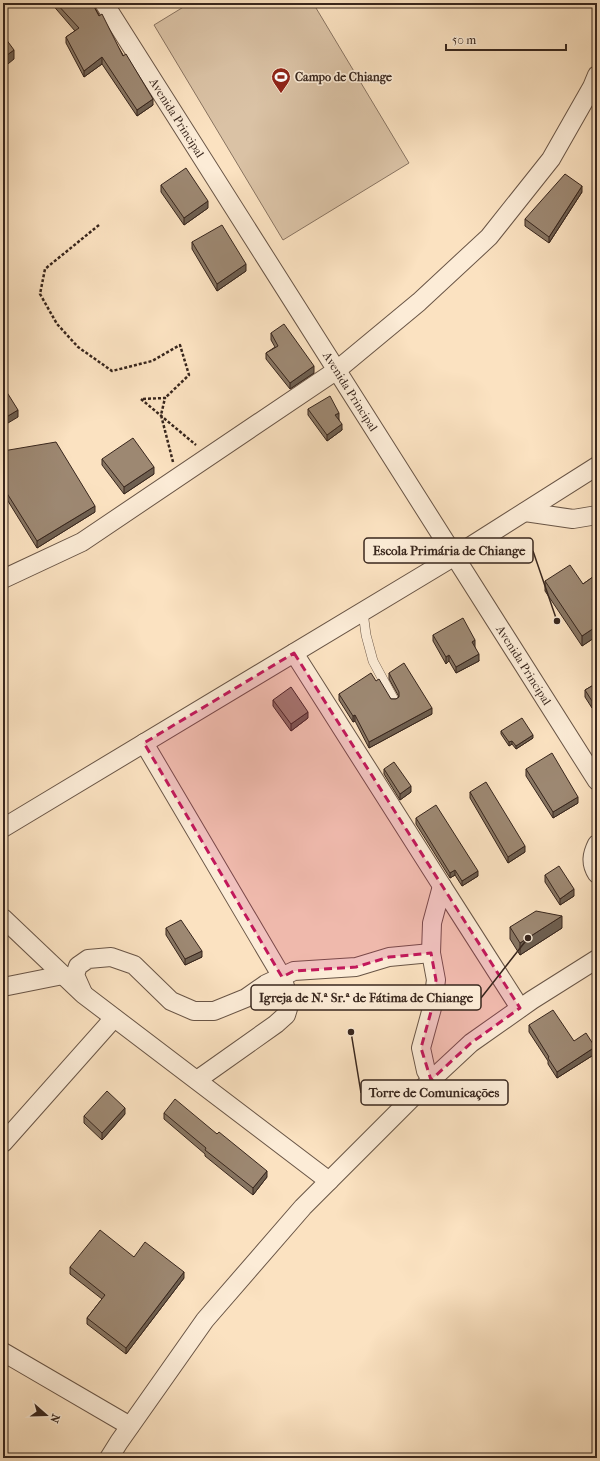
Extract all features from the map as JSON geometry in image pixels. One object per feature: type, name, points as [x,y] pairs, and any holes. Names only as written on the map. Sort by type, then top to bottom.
[{"type":"street","name":"Avenida Principal","points":[[104,3],[597,780]]},
{"type":"street","points":[[3,579],[82,542],[337,370],[419,302],[490,237],[551,159],[592,87],[597,75]]},
{"type":"street","points":[[3,828],[455,556],[597,466]]},
{"type":"street","points":[[525,512],[574,519],[597,516]]},
{"type":"street","points":[[294,653],[520,1008]]},
{"type":"street","points":[[144,743],[282,977],[290,1002],[286,1015],[276,1024],[197,1080]]},
{"type":"street","points":[[597,844],[592,860],[597,874]]},
{"type":"street","points":[[432,1080],[426,1071],[420,1048],[432,1008],[436,980],[431,953],[432,923],[442,886]]},
{"type":"street","points":[[3,918],[83,994],[329,1181]]},
{"type":"street","points":[[83,994],[75,975],[78,966],[88,959],[111,957],[134,965],[171,1001],[194,1011],[214,1011],[246,998],[266,984],[294,972],[356,967],[389,957],[431,953]]},
{"type":"street","points":[[109,1458],[205,1320],[303,1207],[432,1080],[471,1044],[520,1008],[597,960]]},
{"type":"street","points":[[3,987],[63,975]]},
{"type":"street","points":[[3,1144],[114,1018]]},
{"type":"street","points":[[3,1352],[130,1426]]},
{"type":"lane","points":[[363,612],[366,635],[373,661],[394,700]]},
{"type":"path","points":[[99,226],[45,269],[40,294],[57,324],[78,347],[112,371],[152,361],[180,345],[189,375],[164,398],[161,415],[177,478]]},
{"type":"path","points":[[164,398],[141,399],[209,456]]},
{"type":"highlighted area","points":[[294,653],[520,1008],[471,1043],[431,1080],[421,1048],[432,1008],[436,980],[431,953],[389,957],[356,967],[294,971],[282,977],[144,743]]},
{"type":"shaded area","name":"Campo de Chiange","points":[[190,3],[313,3],[409,163],[283,240],[154,25]]},
{"type":"building","points":[[56,3],[92,3],[99,16],[102,14],[123,56],[126,54],[153,99],[137,110],[102,57],[84,71],[66,37],[79,28]]},
{"type":"building","points":[[3,35],[14,50],[3,58]]},
{"type":"building","points":[[186,168],[208,201],[184,218],[161,185]]},
{"type":"building","points":[[565,174],[582,186],[549,237],[525,219]]},
{"type":"building","points":[[222,225],[246,264],[217,284],[192,242]]},
{"type":"building","points":[[284,324],[314,366],[290,383],[266,353],[278,346],[271,333]]},
{"type":"building","points":[[3,386],[18,410],[3,419]]},
{"type":"building","points":[[330,396],[339,413],[335,415],[342,424],[327,435],[308,409]]},
{"type":"building","points":[[133,438],[154,467],[124,487],[102,459]]},
{"type":"building","points":[[56,442],[95,506],[37,541],[3,487],[3,451]]},
{"type":"building","points":[[570,565],[583,584],[597,574],[597,596],[592,599],[597,606],[597,626],[582,636],[545,581]]},
{"type":"building","points":[[463,618],[475,640],[472,642],[479,654],[456,667],[449,655],[446,657],[433,635]]},
{"type":"building","points":[[404,663],[432,708],[369,742],[355,715],[353,716],[339,694],[371,673],[376,681],[379,679],[391,699],[396,699],[399,697],[399,692],[389,673]]},
{"type":"building","points":[[597,683],[597,698],[592,701],[585,690]]},
{"type":"building","points":[[291,687],[308,712],[291,724],[273,700]]},
{"type":"building","points":[[522,718],[533,735],[516,746],[512,741],[509,742],[501,731]]},
{"type":"building","points":[[552,753],[578,797],[553,812],[526,769]]},
{"type":"building","points":[[394,762],[411,786],[400,794],[384,769]]},
{"type":"building","points":[[486,782],[525,846],[508,857],[470,792]]},
{"type":"building","points":[[436,805],[478,871],[462,881],[455,870],[450,873],[416,818]]},
{"type":"building","points":[[559,866],[574,889],[560,899],[545,875]]},
{"type":"building","points":[[536,911],[562,916],[520,943],[510,927]]},
{"type":"building","points":[[181,920],[202,951],[185,959],[166,928]]},
{"type":"building","points":[[553,1010],[574,1041],[586,1033],[595,1047],[557,1072],[529,1025]]},
{"type":"building","points":[[107,1091],[125,1108],[102,1133],[84,1116]]},
{"type":"building","points":[[175,1099],[217,1134],[219,1132],[267,1171],[253,1188],[205,1150],[206,1148],[164,1113]]},
{"type":"building","points":[[100,1230],[134,1257],[145,1242],[184,1272],[126,1348],[87,1318],[105,1295],[70,1267]]},
{"type":"place","name":"Campo de Chiange","points":[[281,94]]},
{"type":"place","name":"Escola Primária de Chiange","points":[[557,621]]},
{"type":"place","name":"Igreja de N.ª Sr.ª de Fátima de Chiange","points":[[528,938]]},
{"type":"place","name":"Torre de Comunicações","points":[[351,1032]]}]
